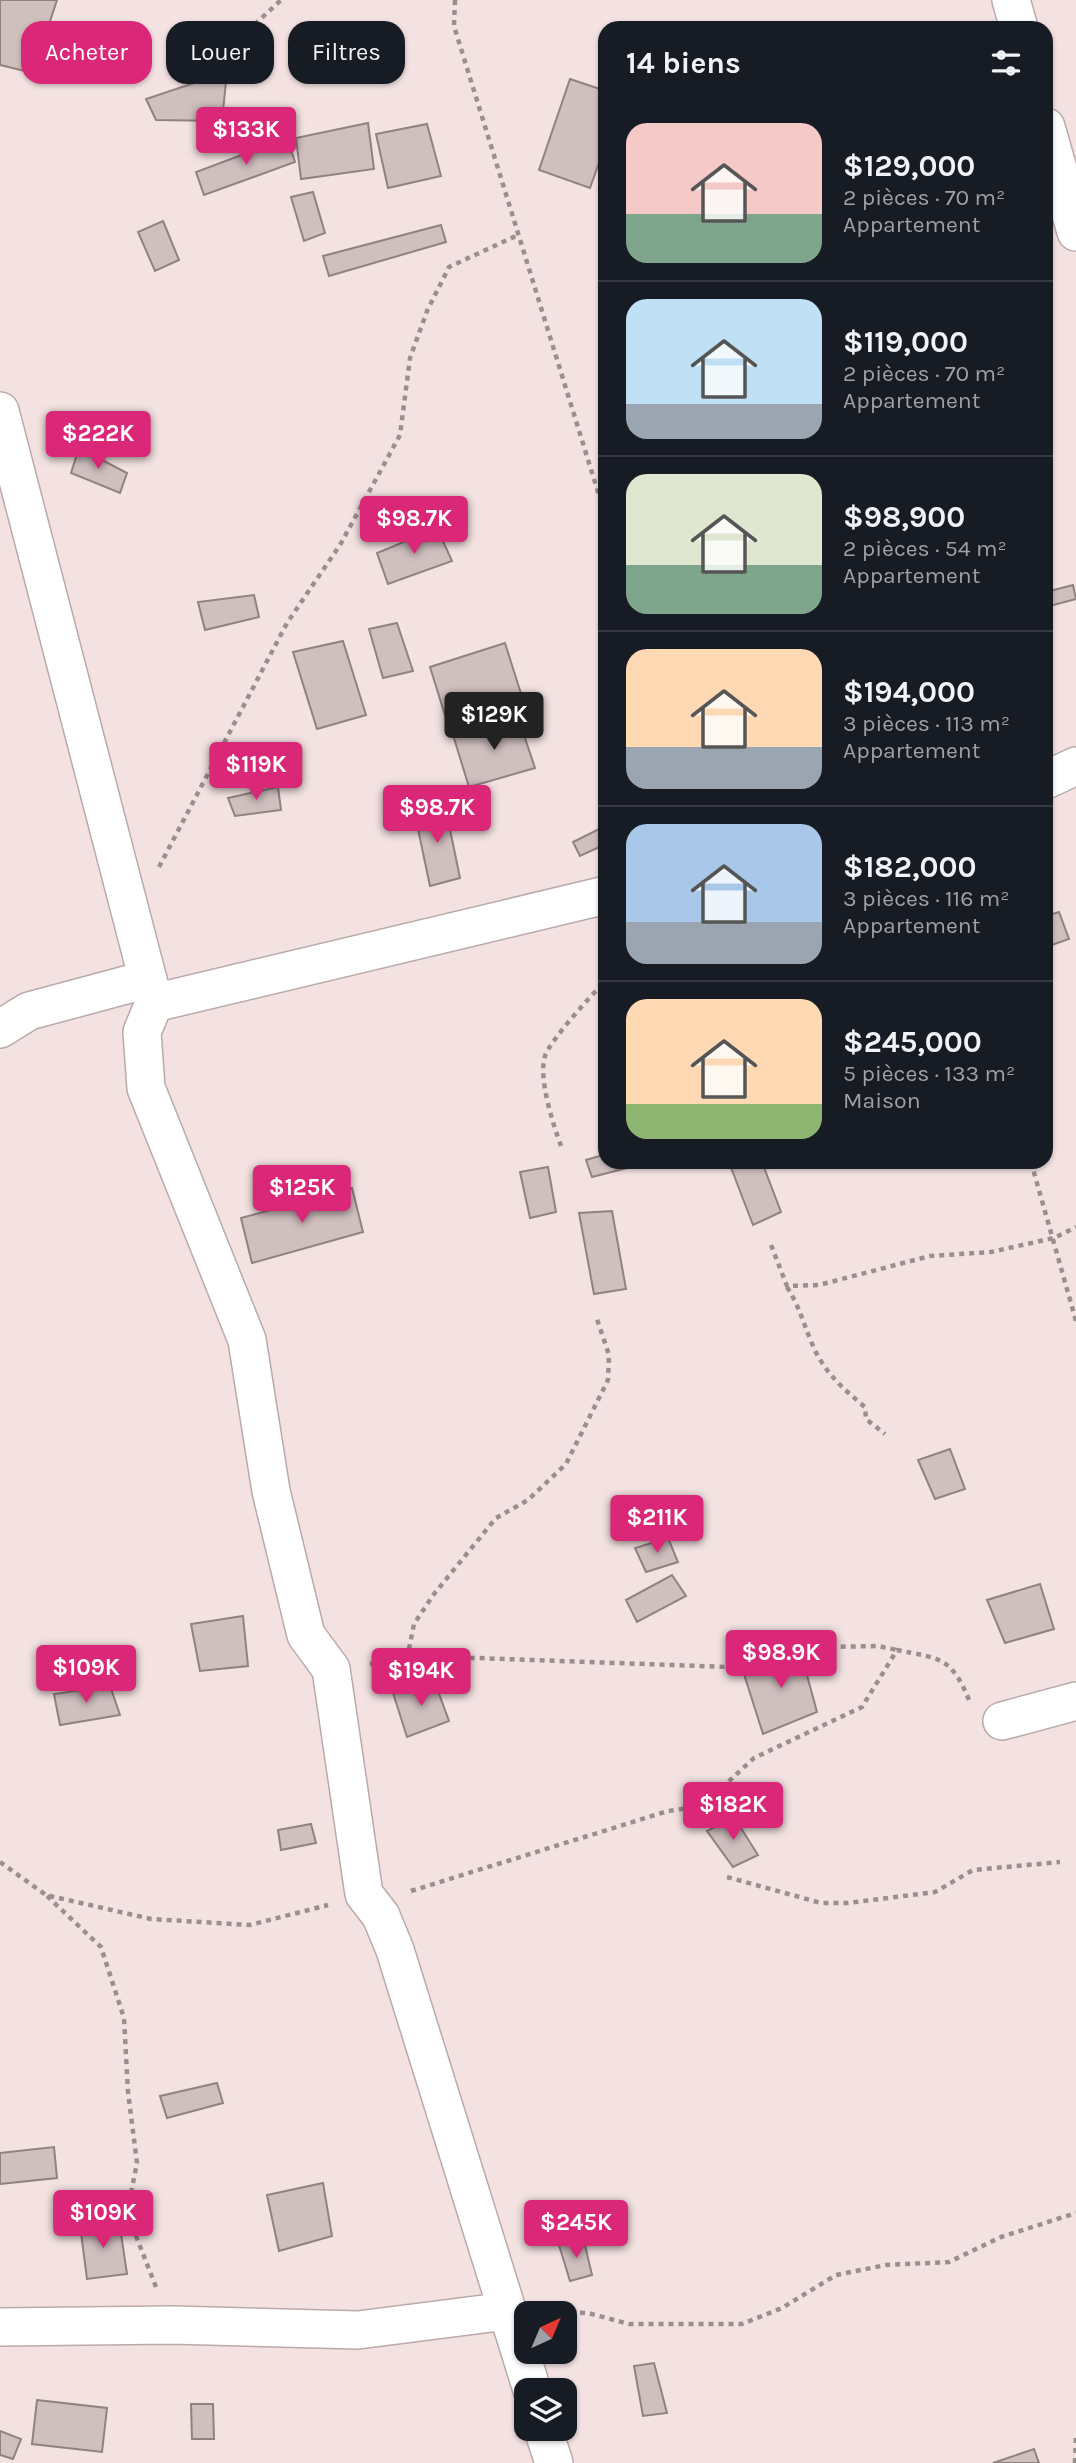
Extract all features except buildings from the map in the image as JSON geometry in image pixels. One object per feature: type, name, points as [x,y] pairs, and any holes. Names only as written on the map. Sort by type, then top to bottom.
[{"type":"street","points":[[1011,0],[1017,21]]},
{"type":"street","points":[[1053,152],[1076,232]]},
{"type":"street","points":[[0,411],[151,991],[142,1032],[146,1088],[247,1340],[271,1491],[306,1635],[331,1669],[364,1894],[381,1916],[394,1950],[528,2378]]},
{"type":"street","points":[[1053,777],[1076,766]]},
{"type":"street","points":[[0,1029],[29,1011],[151,991],[598,897]]},
{"type":"street","points":[[1002,1721],[1076,1701]]},
{"type":"street","points":[[0,2327],[172,2325],[358,2330],[507,2311]]},
{"type":"street","points":[[547,2441],[554,2463]]},
{"type":"path","points":[[258,21],[281,0]]},
{"type":"path","points":[[455,0],[454,26],[598,492]]},
{"type":"path","points":[[128,905],[163,862],[287,623],[340,545],[400,435],[410,358],[427,311],[449,267],[518,235]]},
{"type":"path","points":[[561,1146],[547,1108],[545,1056],[577,1012],[598,989]]},
{"type":"path","points":[[1033,1169],[1076,1321]]},
{"type":"path","points":[[787,1286],[819,1285],[930,1256],[991,1252],[1054,1238],[1076,1227]]},
{"type":"path","points":[[771,1245],[787,1286],[801,1309],[811,1342],[835,1383],[865,1407],[866,1419],[885,1434]]},
{"type":"path","points":[[407,1659],[414,1625],[487,1528],[496,1518],[528,1500],[566,1464],[608,1380],[609,1355],[597,1319]]},
{"type":"path","points":[[331,1669],[407,1659],[477,1658],[728,1667],[797,1636],[824,1647],[878,1646],[939,1658],[958,1673],[976,1719],[1002,1721]]},
{"type":"path","points":[[46,1895],[151,1919],[250,1925],[364,1894],[391,1896],[668,1811],[702,1806],[754,1758],[862,1707],[897,1650]]},
{"type":"path","points":[[0,1862],[46,1895],[101,1947],[124,2018],[128,2092],[137,2164],[127,2213],[172,2325]]},
{"type":"path","points":[[727,1877],[821,1903],[848,1903],[935,1892],[973,1870],[1060,1862]]},
{"type":"path","points":[[507,2311],[588,2313],[629,2324],[742,2324],[782,2308],[836,2275],[886,2265],[949,2262],[1001,2237],[1076,2213]]},
{"type":"path","points":[[1075,2463],[1076,2433]]}]
